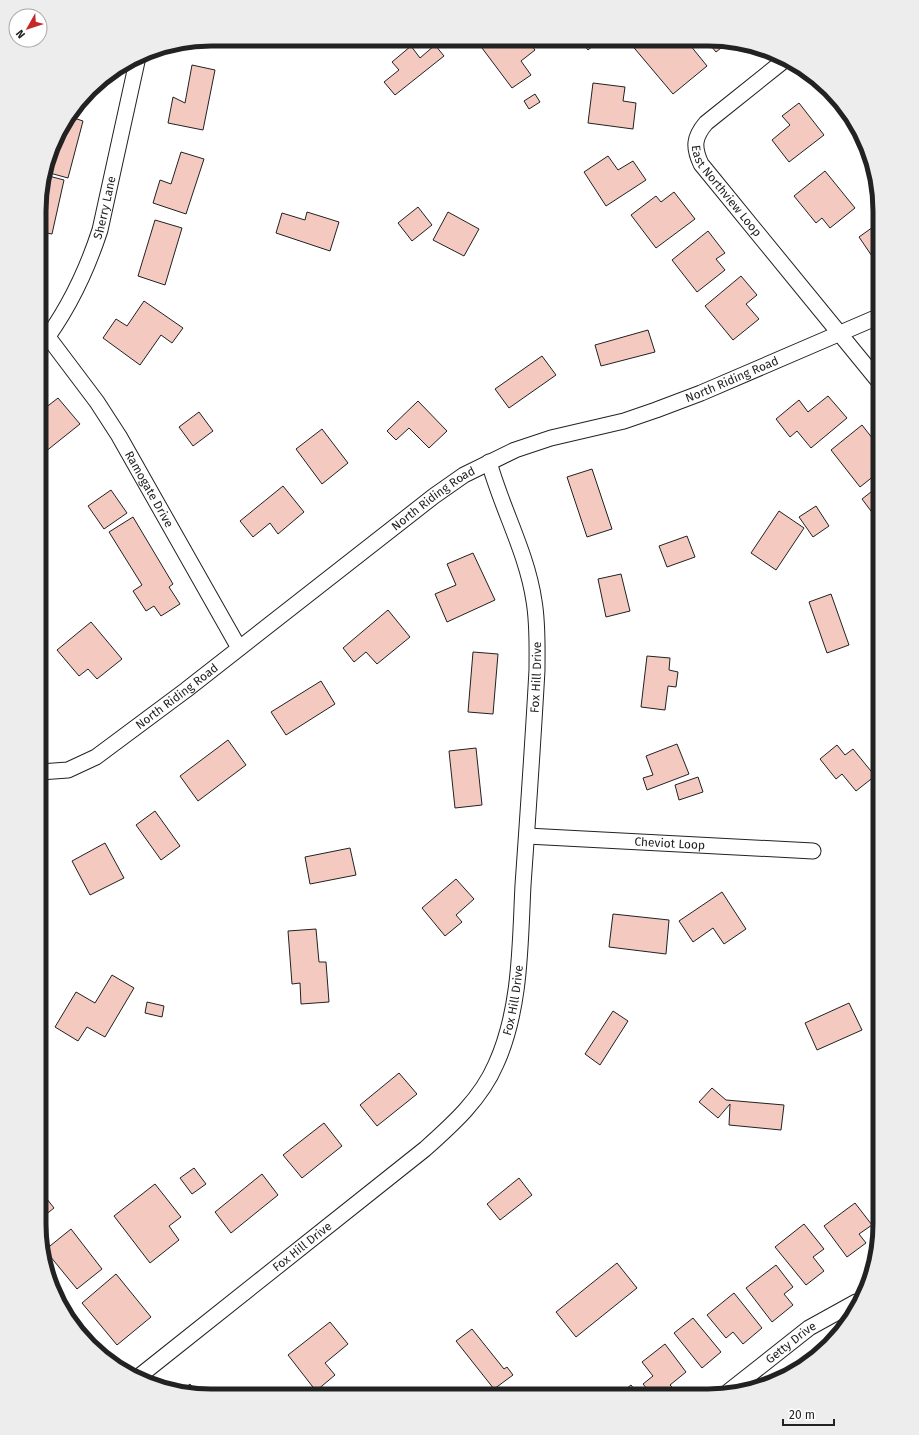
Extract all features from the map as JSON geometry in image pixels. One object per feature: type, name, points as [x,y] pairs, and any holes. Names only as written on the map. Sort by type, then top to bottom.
[{"type":"street","name":"East Northview Loop","points":[[781,63],[706,123],[698,132],[695,142],[696,153],[701,164],[873,374]]},
{"type":"street","name":"Sherry Lane","points":[[46,339],[67,309],[100,230],[136,64]]},
{"type":"street","name":"North Riding Road","points":[[46,772],[68,770],[96,757],[240,648],[434,496],[464,475],[515,450],[551,438],[624,421],[701,393],[873,319]]},
{"type":"street","name":"Ramogate Drive","points":[[46,344],[97,402],[119,436],[240,648]]},
{"type":"street","name":"Fox Hill Drive","points":[[142,1374],[425,1149],[453,1124],[478,1096],[496,1065],[503,1048],[512,1011],[519,953],[538,634],[534,600],[518,543],[497,491],[489,462]]},
{"type":"street","name":"Cheviot Loop","points":[[526,836],[813,851]]},
{"type":"street","name":"Getty Drive","points":[[734,1387],[809,1328],[852,1304]]},
{"type":"building","points":[[411,46],[420,58],[434,46],[436,46],[444,56],[395,95],[384,82],[399,70],[392,62]]},
{"type":"building","points":[[480,46],[532,46],[535,50],[521,61],[531,75],[512,88]]},
{"type":"building","points":[[585,46],[593,46],[588,50]]},
{"type":"building","points":[[633,46],[691,46],[707,66],[673,94]]},
{"type":"building","points":[[711,46],[723,46],[716,52]]},
{"type":"building","points":[[192,65],[215,70],[203,130],[168,123],[173,97],[185,103]]},
{"type":"building","points":[[593,83],[625,87],[623,101],[636,103],[633,129],[588,123]]},
{"type":"building","points":[[535,94],[540,102],[529,109],[524,101]]},
{"type":"building","points":[[799,103],[824,135],[789,162],[772,140],[790,125],[782,116]]},
{"type":"building","points":[[75,118],[83,121],[68,178],[51,173],[63,138]]},
{"type":"building","points":[[181,152],[204,159],[186,214],[153,203],[160,180],[171,184]]},
{"type":"building","points":[[608,156],[618,170],[633,161],[646,180],[606,206],[584,172]]},
{"type":"building","points":[[825,171],[855,208],[830,228],[822,218],[816,223],[794,196]]},
{"type":"building","points":[[50,176],[64,180],[52,234],[46,233],[46,201]]},
{"type":"building","points":[[674,192],[695,219],[656,248],[631,215],[656,196],[661,202]]},
{"type":"building","points":[[418,207],[432,225],[412,241],[398,223]]},
{"type":"building","points":[[307,212],[339,222],[330,251],[276,233],[282,213],[305,220]]},
{"type":"building","points":[[448,212],[479,229],[464,256],[433,240]]},
{"type":"building","points":[[155,220],[182,228],[165,285],[138,276]]},
{"type":"building","points":[[873,227],[873,258],[859,237]]},
{"type":"building","points":[[708,231],[725,253],[716,259],[725,270],[697,292],[672,260]]},
{"type":"building","points":[[741,276],[757,295],[746,304],[759,319],[733,340],[705,306]]},
{"type":"building","points":[[144,301],[183,328],[172,343],[161,335],[140,365],[103,338],[116,319],[127,326]]},
{"type":"building","points":[[648,330],[655,352],[601,366],[595,345]]},
{"type":"building","points":[[542,356],[556,375],[509,408],[495,389]]},
{"type":"building","points":[[828,396],[847,418],[811,448],[797,431],[790,437],[776,419],[799,400],[808,412]]},
{"type":"building","points":[[58,398],[80,424],[46,451],[46,407]]},
{"type":"building","points":[[418,401],[447,431],[429,448],[409,428],[396,440],[387,431]]},
{"type":"building","points":[[199,412],[213,431],[193,446],[179,427]]},
{"type":"building","points":[[862,425],[873,439],[873,477],[860,487],[831,450]]},
{"type":"building","points":[[322,429],[348,463],[322,484],[296,449]]},
{"type":"building","points":[[592,469],[612,529],[587,537],[567,477]]},
{"type":"building","points":[[283,486],[304,512],[278,534],[270,523],[253,537],[240,521]]},
{"type":"building","points":[[111,490],[127,513],[104,529],[88,506]]},
{"type":"building","points":[[873,490],[873,514],[862,499]]},
{"type":"building","points":[[816,506],[829,526],[813,537],[799,517]]},
{"type":"building","points":[[779,511],[804,528],[776,570],[751,553]]},
{"type":"building","points":[[133,517],[173,584],[169,587],[180,604],[161,616],[154,606],[146,611],[133,591],[142,585],[109,532]]},
{"type":"building","points":[[687,536],[695,557],[667,567],[659,546]]},
{"type":"building","points":[[473,553],[495,600],[447,622],[435,594],[456,585],[447,564]]},
{"type":"building","points":[[621,574],[630,611],[606,617],[598,579]]},
{"type":"building","points":[[831,594],[849,645],[827,653],[809,602]]},
{"type":"building","points":[[388,610],[410,637],[377,664],[366,652],[354,662],[343,648]]},
{"type":"building","points":[[91,622],[122,659],[97,679],[88,669],[79,676],[57,650]]},
{"type":"building","points":[[473,652],[498,654],[493,714],[468,712]]},
{"type":"building","points":[[647,656],[670,658],[669,670],[678,672],[676,687],[668,686],[665,710],[641,707]]},
{"type":"building","points":[[321,681],[335,704],[286,735],[271,712]]},
{"type":"building","points":[[228,740],[246,765],[198,801],[180,776]]},
{"type":"building","points":[[677,744],[689,774],[647,790],[643,778],[653,775],[646,756]]},
{"type":"building","points":[[837,745],[845,755],[853,749],[873,774],[873,778],[856,791],[842,774],[836,779],[820,759]]},
{"type":"building","points":[[476,748],[482,805],[455,808],[449,751]]},
{"type":"building","points":[[698,777],[703,792],[679,800],[675,785]]},
{"type":"building","points":[[155,811],[180,846],[161,860],[136,825]]},
{"type":"building","points":[[105,843],[124,878],[90,895],[72,861]]},
{"type":"building","points":[[350,848],[356,875],[310,884],[305,857]]},
{"type":"building","points":[[456,879],[474,899],[456,915],[462,922],[445,936],[422,908]]},
{"type":"building","points":[[722,892],[746,929],[724,944],[713,928],[693,942],[679,921]]},
{"type":"building","points":[[613,914],[669,920],[666,954],[609,947]]},
{"type":"building","points":[[316,929],[319,962],[326,962],[329,1002],[301,1004],[300,983],[292,984],[288,931]]},
{"type":"building","points":[[112,975],[134,988],[105,1037],[87,1027],[78,1041],[55,1027],[76,992],[95,1003]]},
{"type":"building","points":[[147,1002],[164,1006],[162,1017],[145,1013]]},
{"type":"building","points":[[849,1003],[862,1030],[817,1050],[805,1023]]},
{"type":"building","points":[[613,1011],[628,1021],[600,1065],[585,1054]]},
{"type":"building","points":[[399,1073],[417,1094],[377,1126],[360,1105]]},
{"type":"building","points":[[712,1088],[726,1100],[784,1105],[781,1130],[729,1125],[730,1104],[718,1118],[699,1102]]},
{"type":"building","points":[[324,1123],[342,1146],[302,1178],[283,1155]]},
{"type":"building","points":[[194,1168],[206,1184],[192,1194],[180,1178]]},
{"type":"building","points":[[262,1174],[278,1195],[231,1233],[215,1212]]},
{"type":"building","points":[[519,1178],[532,1195],[500,1220],[487,1204]]},
{"type":"building","points":[[155,1184],[181,1217],[169,1226],[179,1240],[150,1263],[114,1216]]},
{"type":"building","points":[[46,1198],[54,1208],[46,1214]]},
{"type":"building","points":[[855,1203],[872,1225],[859,1234],[866,1243],[847,1257],[824,1226]]},
{"type":"building","points":[[804,1224],[824,1249],[813,1257],[824,1271],[806,1285],[775,1247]]},
{"type":"building","points":[[71,1229],[102,1269],[77,1289],[49,1255],[48,1248]]},
{"type":"building","points":[[617,1263],[637,1288],[576,1337],[556,1312]]},
{"type":"building","points":[[776,1265],[793,1287],[784,1294],[793,1305],[772,1322],[746,1288]]},
{"type":"building","points":[[116,1274],[151,1317],[117,1345],[82,1303]]},
{"type":"building","points":[[734,1293],[762,1328],[743,1344],[733,1332],[726,1338],[707,1315]]},
{"type":"building","points":[[693,1318],[721,1352],[702,1368],[674,1333]]},
{"type":"building","points":[[330,1322],[348,1344],[325,1363],[335,1375],[318,1389],[314,1389],[288,1355]]},
{"type":"building","points":[[472,1329],[504,1369],[507,1367],[513,1375],[494,1389],[456,1341]]},
{"type":"building","points":[[665,1344],[686,1372],[670,1385],[674,1389],[647,1389],[643,1384],[653,1376],[642,1362]]},
{"type":"building","points":[[190,1384],[193,1388],[190,1388],[186,1387]]},
{"type":"building","points":[[631,1385],[634,1389],[626,1389]]}]
